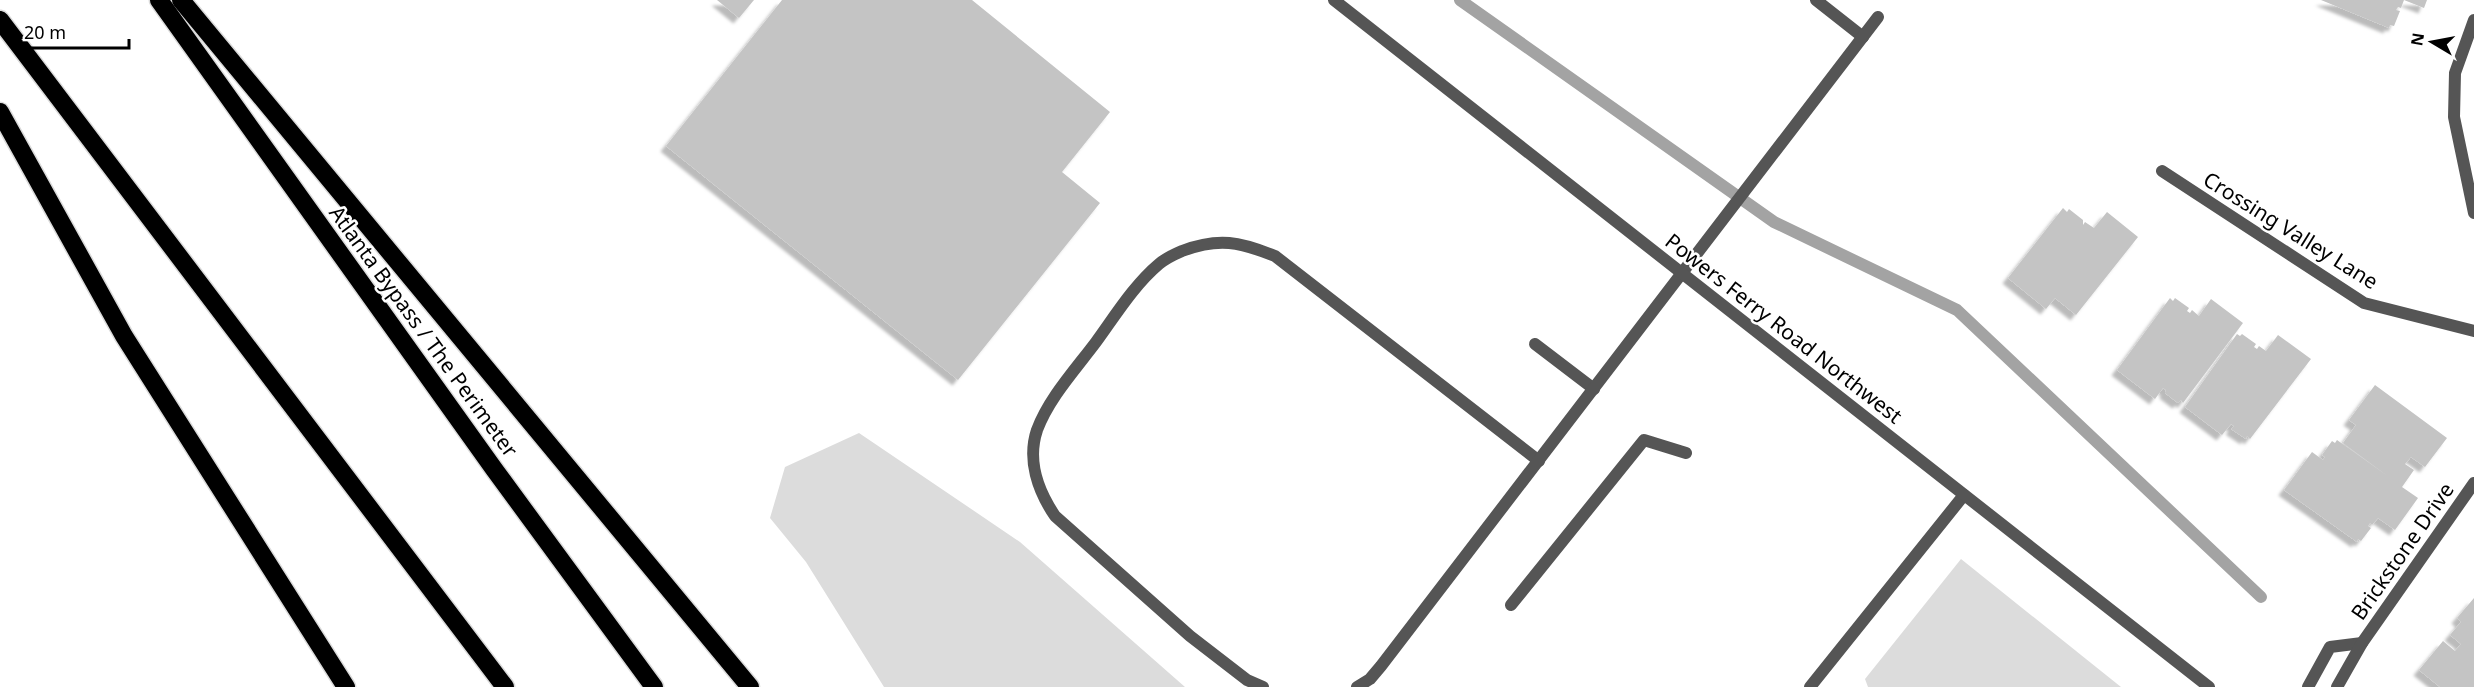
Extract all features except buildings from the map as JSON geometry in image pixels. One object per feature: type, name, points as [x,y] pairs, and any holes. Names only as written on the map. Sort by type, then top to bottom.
[{"type":"highway","name":"Atlanta Bypass / The Perimeter","points":[[159,0],[494,469],[654,687]]},
{"type":"highway","points":[[182,0],[750,687]]},
{"type":"highway","points":[[0,20],[505,687]]},
{"type":"highway","points":[[0,112],[124,336],[346,687]]},
{"type":"street","name":"Powers Ferry Road Northwest","points":[[1334,0],[2209,687]]},
{"type":"street","points":[[1816,0],[1863,37]]},
{"type":"street","points":[[1357,687],[1370,679],[1381,666],[1757,178],[1878,17]]},
{"type":"street","points":[[2474,20],[2455,73],[2454,117],[2474,213]]},
{"type":"street","name":"Crossing Valley Lane","points":[[2162,171],[2364,303],[2474,331]]},
{"type":"street","points":[[1263,687],[1247,680],[1190,636],[1055,516],[1040,495],[1033,465],[1034,454],[1037,431],[1049,406],[1124,304],[1159,263],[1181,251],[1222,241],[1249,246],[1275,256],[1539,461]]},
{"type":"street","points":[[1535,344],[1594,389]]},
{"type":"street","points":[[1511,605],[1644,440],[1686,453]]},
{"type":"street","name":"Brickstone Drive","points":[[2337,687],[2362,643],[2474,483]]},
{"type":"street","points":[[1810,687],[1964,495]]},
{"type":"street","name":"Brickstone Drive","points":[[2308,687],[2330,647],[2362,643]]},
{"type":"shaded area","points":[[859,433],[1020,542],[1185,687],[884,687],[806,562],[770,518],[785,467]]},
{"type":"shaded area","points":[[1961,559],[2121,687],[1868,687],[1865,679]]},
{"type":"waterway","points":[[1460,0],[1774,222],[1957,310],[2261,597]]}]
